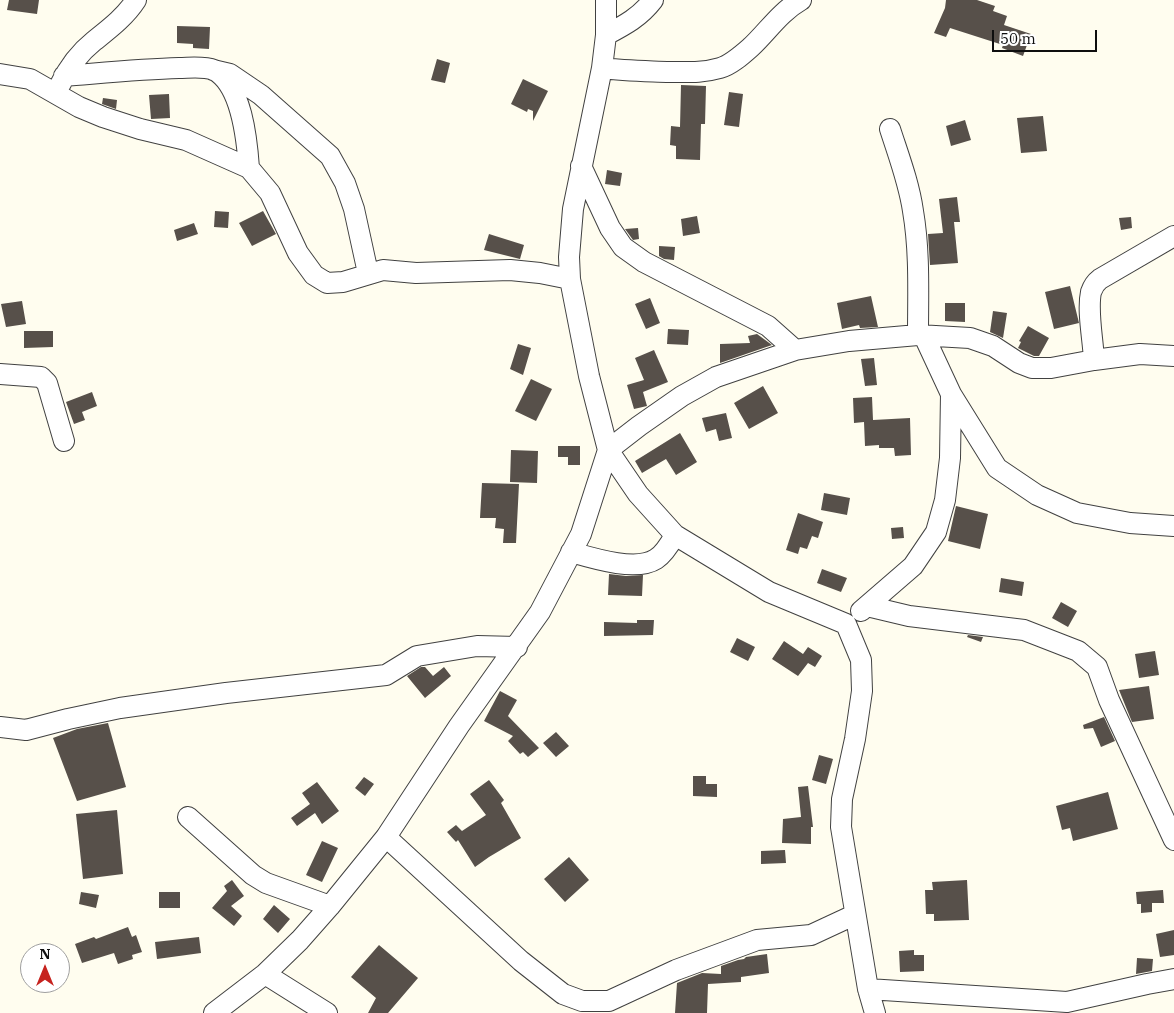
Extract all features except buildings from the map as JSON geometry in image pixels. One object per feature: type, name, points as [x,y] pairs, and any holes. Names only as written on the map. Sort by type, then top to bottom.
[{"type":"street","points":[[60,84],[81,53],[117,23],[136,0]]},
{"type":"street","points":[[606,0],[606,35],[602,68],[573,209],[569,257],[570,279],[589,376],[608,450],[638,494],[675,535],[769,592],[846,624],[861,660],[862,691],[855,739],[842,800],[841,827],[854,915],[868,989],[875,1013]]},
{"type":"street","points":[[606,35],[631,22],[653,0]]},
{"type":"street","points":[[602,68],[629,71],[699,72],[721,68],[736,60],[792,5],[801,0]]},
{"type":"street","points":[[0,74],[60,84],[170,68],[197,68],[230,74],[261,95],[330,156],[345,184],[354,208],[368,274]]},
{"type":"street","points":[[213,70],[227,82],[239,106],[247,143],[249,168]]},
{"type":"street","points":[[60,84],[79,107],[140,129],[186,140],[249,168],[270,193],[298,253],[314,275],[327,283],[343,282],[383,270],[416,273],[510,270],[540,272],[570,279]]},
{"type":"street","points":[[890,130],[906,179],[913,212],[922,335],[951,394],[998,468],[1037,495],[1077,513],[1130,523],[1174,526]]},
{"type":"street","points":[[581,166],[610,228],[623,246],[644,262],[768,326],[795,350]]},
{"type":"street","points":[[1094,360],[1090,306],[1095,283],[1174,236]]},
{"type":"street","points":[[214,1013],[265,974],[300,940],[386,837],[459,726],[540,612],[581,534],[608,450],[668,406],[716,377],[795,350],[849,341],[922,335],[970,338],[993,346],[1019,363],[1032,368],[1052,368],[1140,354],[1174,356]]},
{"type":"street","points":[[0,374],[41,377],[48,383],[64,441]]},
{"type":"street","points":[[846,624],[913,566],[936,532],[945,500],[950,458],[951,394]]},
{"type":"street","points":[[571,552],[616,562],[638,564],[655,560],[664,552],[675,535]]},
{"type":"street","points":[[867,606],[909,616],[1024,630],[1078,651],[1097,667],[1109,700],[1174,840]]},
{"type":"street","points":[[0,727],[26,730],[120,708],[386,674],[417,656],[477,646],[516,647]]},
{"type":"street","points":[[188,817],[253,875],[266,883],[330,906]]},
{"type":"street","points":[[386,837],[521,961],[577,1007],[609,1001],[676,970],[757,940],[811,935],[854,915]]},
{"type":"street","points":[[265,974],[327,1013]]},
{"type":"street","points":[[868,989],[1068,1002],[1174,979]]}]
